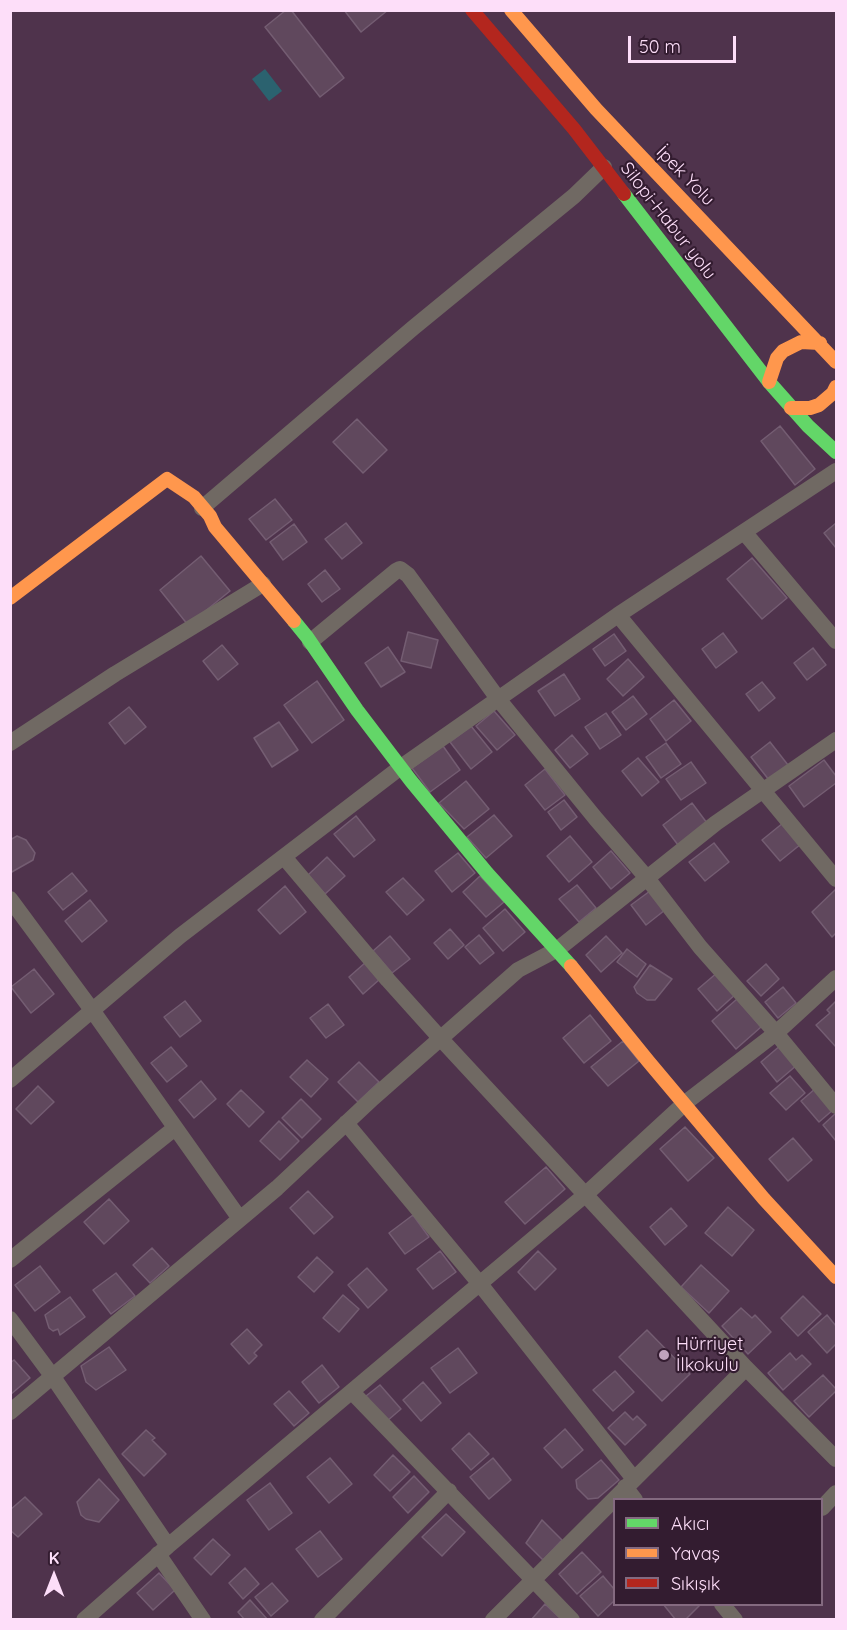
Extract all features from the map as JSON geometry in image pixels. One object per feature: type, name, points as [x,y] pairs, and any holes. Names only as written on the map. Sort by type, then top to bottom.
[{"type":"main road","name":"Silopi-Habur yolu","points":[[472,10],[604,167],[769,382],[791,408],[837,452]]},
{"type":"main road","name":"İpek Yolu","points":[[511,10],[596,109],[837,362]]},
{"type":"main road","points":[[769,382],[777,358],[783,351],[801,342],[820,343]]},
{"type":"main road","points":[[791,408],[810,408],[819,405],[837,387]]},
{"type":"main road","points":[[10,598],[167,479],[194,497],[310,642],[357,710],[401,767],[488,873],[558,949],[764,1200],[837,1277]]},
{"type":"street","points":[[202,508],[413,328],[573,196],[604,167]]},
{"type":"street","points":[[10,1080],[180,936],[401,767],[618,615],[837,471]]},
{"type":"street","points":[[744,532],[837,641]]},
{"type":"street","points":[[310,642],[396,571],[400,569],[408,575],[499,700],[647,878],[700,947],[837,1106]]},
{"type":"street","points":[[10,743],[115,674],[263,584]]},
{"type":"street","points":[[618,615],[837,879]]},
{"type":"street","points":[[10,1413],[277,1188],[346,1123],[518,970],[558,949],[716,823],[837,740]]},
{"type":"street","points":[[284,856],[388,981],[441,1039],[746,1368],[837,1459]]},
{"type":"street","points":[[10,899],[92,1010],[240,1219]]},
{"type":"street","points":[[84,1620],[163,1550],[585,1195],[685,1104],[776,1033],[837,978]]},
{"type":"street","points":[[346,1123],[480,1284],[631,1488],[746,1368]]},
{"type":"street","points":[[10,1260],[175,1128]]},
{"type":"street","points":[[10,1319],[53,1377],[163,1550],[203,1620]]},
{"type":"street","points":[[352,1392],[572,1620]]},
{"type":"street","points":[[322,1620],[449,1491]]},
{"type":"street","points":[[823,1507],[837,1493]]},
{"type":"street","points":[[493,1620],[533,1578],[613,1505]]},
{"type":"street","points":[[723,1606],[735,1620]]},
{"type":"shaded area","points":[[265,69],[282,91],[269,101],[252,79]]},
{"type":"building","points":[[286,10],[291,10],[344,78],[320,97],[265,27]]},
{"type":"building","points":[[344,10],[388,10],[361,32]]},
{"type":"building","points":[[357,419],[387,450],[363,473],[333,442]]},
{"type":"building","points":[[780,426],[815,469],[795,485],[761,441]]},
{"type":"building","points":[[275,499],[292,520],[266,540],[249,519]]},
{"type":"building","points":[[346,523],[362,543],[342,559],[325,539]]},
{"type":"building","points":[[836,523],[836,548],[824,533]]},
{"type":"building","points":[[294,524],[307,542],[283,560],[270,542]]},
{"type":"building","points":[[201,556],[230,591],[188,625],[160,590]]},
{"type":"building","points":[[752,558],[787,598],[762,619],[727,579]]},
{"type":"building","points":[[325,570],[340,589],[322,602],[308,584]]},
{"type":"building","points":[[408,632],[438,640],[431,668],[401,661]]},
{"type":"building","points":[[723,633],[737,652],[716,668],[702,649]]},
{"type":"building","points":[[614,634],[626,651],[605,666],[593,649]]},
{"type":"building","points":[[222,645],[238,664],[218,680],[203,661]]},
{"type":"building","points":[[388,647],[405,672],[381,687],[365,663]]},
{"type":"building","points":[[813,648],[826,665],[807,680],[794,663]]},
{"type":"building","points":[[628,659],[644,677],[623,696],[607,679]]},
{"type":"building","points":[[564,674],[580,699],[555,716],[538,691]]},
{"type":"building","points":[[317,681],[344,720],[312,743],[284,705]]},
{"type":"building","points":[[762,682],[775,698],[759,711],[746,694]]},
{"type":"building","points":[[633,696],[647,714],[626,730],[612,712]]},
{"type":"building","points":[[674,700],[691,721],[666,741],[650,719]]},
{"type":"building","points":[[129,707],[146,727],[125,744],[109,723]]},
{"type":"building","points":[[494,711],[515,735],[497,750],[476,726]]},
{"type":"building","points":[[606,713],[621,735],[600,749],[585,727]]},
{"type":"building","points":[[279,722],[298,750],[272,767],[254,738]]},
{"type":"building","points":[[471,726],[492,752],[471,769],[450,742]]},
{"type":"building","points":[[572,735],[588,754],[570,768],[555,750]]},
{"type":"building","points":[[770,742],[788,765],[769,780],[751,757]]},
{"type":"building","points":[[666,743],[681,764],[661,778],[646,757]]},
{"type":"building","points":[[443,746],[460,770],[430,792],[412,768]]},
{"type":"building","points":[[638,758],[659,782],[642,796],[622,771]]},
{"type":"building","points":[[824,760],[836,776],[836,783],[804,807],[789,786]]},
{"type":"building","points":[[691,762],[706,783],[681,800],[666,779]]},
{"type":"building","points":[[545,769],[565,795],[545,810],[525,785]]},
{"type":"building","points":[[466,781],[489,809],[464,829],[439,803]]},
{"type":"building","points":[[564,800],[577,817],[561,830],[548,812]]},
{"type":"building","points":[[692,803],[707,823],[678,845],[663,825]]},
{"type":"building","points":[[494,815],[512,836],[486,858],[467,837]]},
{"type":"building","points":[[356,816],[375,840],[354,857],[334,834]]},
{"type":"building","points":[[783,823],[801,844],[780,861],[762,840]]},
{"type":"building","points":[[17,836],[26,840],[35,853],[33,860],[10,873],[10,840]]},
{"type":"building","points":[[570,836],[592,862],[569,882],[547,856]]},
{"type":"building","points":[[714,843],[729,862],[705,881],[689,862]]},
{"type":"building","points":[[611,851],[630,873],[611,889],[593,867]]},
{"type":"building","points":[[458,853],[475,873],[452,892],[435,871]]},
{"type":"building","points":[[327,857],[345,876],[325,894],[308,875]]},
{"type":"building","points":[[72,873],[87,891],[63,910],[48,892]]},
{"type":"building","points":[[480,876],[504,902],[486,917],[463,892]]},
{"type":"building","points":[[403,878],[424,900],[407,915],[386,892]]},
{"type":"building","points":[[577,885],[596,908],[579,922],[559,899]]},
{"type":"building","points":[[285,886],[306,912],[280,934],[258,910]]},
{"type":"building","points":[[836,889],[836,933],[832,937],[812,912]]},
{"type":"building","points":[[650,891],[665,910],[646,925],[631,905]]},
{"type":"building","points":[[90,900],[107,921],[82,942],[65,921]]},
{"type":"building","points":[[505,909],[525,932],[503,951],[483,928]]},
{"type":"building","points":[[450,929],[464,945],[448,959],[434,943]]},
{"type":"building","points":[[479,935],[494,953],[480,964],[465,947]]},
{"type":"building","points":[[390,936],[410,959],[392,973],[373,951]]},
{"type":"building","points":[[606,936],[622,953],[601,972],[586,955]]},
{"type":"building","points":[[627,949],[646,964],[637,977],[617,962]]},
{"type":"building","points":[[366,962],[380,979],[363,994],[349,977]]},
{"type":"building","points":[[766,964],[779,979],[761,996],[747,981]]},
{"type":"building","points":[[650,965],[672,979],[655,1000],[647,1000],[637,993],[634,987]]},
{"type":"building","points":[[34,969],[54,994],[31,1013],[11,987]]},
{"type":"building","points":[[718,972],[737,993],[717,1011],[698,989]]},
{"type":"building","points":[[783,987],[796,1003],[778,1018],[765,1002]]},
{"type":"building","points":[[737,999],[761,1027],[736,1049],[712,1021]]},
{"type":"building","points":[[185,1001],[201,1021],[180,1037],[164,1017]]},
{"type":"building","points":[[836,1001],[836,1047],[816,1025],[830,1013],[827,1010]]},
{"type":"building","points":[[328,1004],[344,1025],[326,1038],[310,1018]]},
{"type":"building","points":[[590,1015],[611,1041],[584,1063],[563,1038]]},
{"type":"building","points":[[623,1041],[639,1061],[608,1086],[591,1067]]},
{"type":"building","points":[[781,1045],[797,1065],[777,1082],[761,1062]]},
{"type":"building","points":[[171,1047],[187,1066],[167,1082],[151,1063]]},
{"type":"building","points":[[307,1060],[328,1079],[311,1097],[290,1077]]},
{"type":"building","points":[[359,1062],[379,1082],[358,1102],[338,1082]]},
{"type":"building","points":[[790,1076],[805,1093],[786,1110],[770,1093]]},
{"type":"building","points":[[201,1081],[216,1099],[194,1118],[179,1100]]},
{"type":"building","points":[[38,1086],[54,1102],[31,1124],[16,1109]]},
{"type":"building","points":[[816,1088],[834,1109],[819,1122],[801,1101]]},
{"type":"building","points":[[241,1090],[264,1112],[249,1127],[227,1104]]},
{"type":"building","points":[[301,1099],[321,1119],[302,1138],[282,1118]]},
{"type":"building","points":[[836,1113],[836,1141],[823,1125]]},
{"type":"building","points":[[279,1121],[299,1141],[280,1160],[260,1141]]},
{"type":"building","points":[[685,1127],[714,1158],[688,1181],[660,1149]]},
{"type":"building","points":[[793,1138],[812,1160],[788,1181],[769,1159]]},
{"type":"building","points":[[546,1167],[565,1189],[525,1224],[505,1202]]},
{"type":"building","points":[[308,1191],[333,1217],[314,1234],[290,1208]]},
{"type":"building","points":[[109,1199],[129,1221],[104,1244],[84,1222]]},
{"type":"building","points":[[728,1207],[754,1230],[732,1256],[705,1233]]},
{"type":"building","points":[[671,1208],[687,1226],[665,1245],[650,1227]]},
{"type":"building","points":[[413,1215],[429,1237],[405,1254],[389,1233]]},
{"type":"building","points":[[152,1248],[169,1266],[150,1283],[133,1265]]},
{"type":"building","points":[[440,1251],[456,1272],[433,1289],[417,1269]]},
{"type":"building","points":[[538,1251],[556,1269],[535,1290],[518,1272]]},
{"type":"building","points":[[317,1257],[333,1272],[314,1292],[298,1277]]},
{"type":"building","points":[[701,1265],[729,1291],[709,1313],[681,1287]]},
{"type":"building","points":[[40,1266],[60,1292],[35,1311],[15,1285]]},
{"type":"building","points":[[367,1268],[387,1290],[368,1308],[348,1285]]},
{"type":"building","points":[[116,1273],[135,1296],[111,1314],[93,1290]]},
{"type":"building","points":[[343,1295],[359,1309],[339,1332],[323,1318]]},
{"type":"building","points":[[803,1296],[821,1314],[798,1336],[781,1318]]},
{"type":"building","points":[[70,1297],[85,1317],[60,1335],[58,1329],[53,1331],[49,1328],[45,1315]]},
{"type":"building","points":[[741,1308],[752,1318],[755,1315],[771,1332],[748,1354],[722,1326]]},
{"type":"building","points":[[827,1315],[836,1326],[836,1344],[827,1353],[808,1332]]},
{"type":"building","points":[[247,1329],[262,1345],[254,1353],[257,1356],[249,1364],[231,1344]]},
{"type":"building","points":[[647,1330],[690,1374],[662,1401],[619,1357]]},
{"type":"building","points":[[109,1347],[126,1370],[96,1390],[86,1382],[81,1366]]},
{"type":"building","points":[[458,1348],[477,1373],[450,1393],[431,1368]]},
{"type":"building","points":[[790,1353],[796,1360],[802,1355],[811,1364],[783,1390],[768,1373]]},
{"type":"building","points":[[14,1360],[30,1378],[10,1395],[10,1363]]},
{"type":"building","points":[[322,1365],[339,1387],[319,1403],[302,1382]]},
{"type":"building","points":[[615,1371],[634,1392],[613,1411],[593,1390]]},
{"type":"building","points":[[823,1375],[836,1391],[809,1417],[794,1401]]},
{"type":"building","points":[[423,1382],[441,1403],[421,1421],[403,1400]]},
{"type":"building","points":[[380,1385],[401,1409],[387,1421],[366,1396]]},
{"type":"building","points":[[289,1391],[309,1413],[294,1426],[274,1404]]},
{"type":"building","points":[[625,1412],[633,1420],[637,1416],[646,1425],[625,1445],[608,1428]]},
{"type":"building","points":[[565,1429],[583,1450],[562,1468],[544,1448]]},
{"type":"building","points":[[146,1430],[166,1454],[144,1476],[122,1454]]},
{"type":"building","points":[[469,1433],[489,1454],[471,1470],[452,1449]]},
{"type":"building","points":[[393,1455],[410,1472],[390,1491],[374,1475]]},
{"type":"building","points":[[330,1458],[352,1484],[329,1503],[307,1477]]},
{"type":"building","points":[[493,1458],[511,1480],[489,1499],[470,1477]]},
{"type":"building","points":[[601,1460],[619,1480],[598,1498],[588,1499],[577,1488],[576,1480]]},
{"type":"building","points":[[414,1476],[429,1492],[408,1513],[393,1497]]},
{"type":"building","points":[[99,1479],[119,1500],[99,1522],[86,1519],[81,1515],[77,1502]]},
{"type":"building","points":[[270,1483],[292,1513],[269,1530],[247,1500]]},
{"type":"building","points":[[25,1497],[42,1514],[18,1537],[10,1530],[10,1510]]},
{"type":"building","points":[[446,1514],[465,1532],[442,1556],[422,1537]]},
{"type":"building","points":[[542,1520],[562,1540],[543,1560],[526,1543]]},
{"type":"building","points":[[320,1531],[342,1559],[318,1577],[296,1549]]},
{"type":"building","points":[[213,1539],[230,1555],[211,1575],[194,1558]]},
{"type":"building","points":[[582,1552],[601,1572],[577,1594],[559,1574]]},
{"type":"building","points":[[245,1568],[259,1584],[243,1599],[229,1583]]},
{"type":"building","points":[[159,1573],[175,1590],[153,1610],[137,1593]]},
{"type":"building","points":[[603,1576],[613,1588],[613,1602],[598,1616],[580,1596]]},
{"type":"building","points":[[272,1583],[288,1601],[271,1616],[255,1597]]},
{"type":"building","points":[[250,1600],[268,1620],[245,1620],[238,1612]]},
{"type":"building","points":[[545,1604],[562,1620],[531,1620]]},
{"type":"building","points":[[665,1606],[699,1606],[685,1620],[676,1620]]},
{"type":"traffic: fast","points":[[624,194],[769,382],[808,426],[836,452]]},
{"type":"traffic: fast","points":[[294,621],[411,781],[487,873],[571,966]]},
{"type":"traffic: slow","points":[[511,10],[596,109],[836,362]]},
{"type":"traffic: slow","points":[[769,382],[777,358],[783,351],[801,342],[820,343]]},
{"type":"traffic: slow","points":[[791,408],[810,408],[819,405],[833,393],[836,387]]},
{"type":"traffic: slow","points":[[10,598],[167,479],[194,497],[210,516],[215,527],[294,621]]},
{"type":"traffic: slow","points":[[571,966],[764,1199],[836,1277]]},
{"type":"traffic: jam","points":[[472,10],[574,129],[624,194]]},
{"type":"place","name":"Hürriyet İlkokulu","points":[[664,1355]]}]
